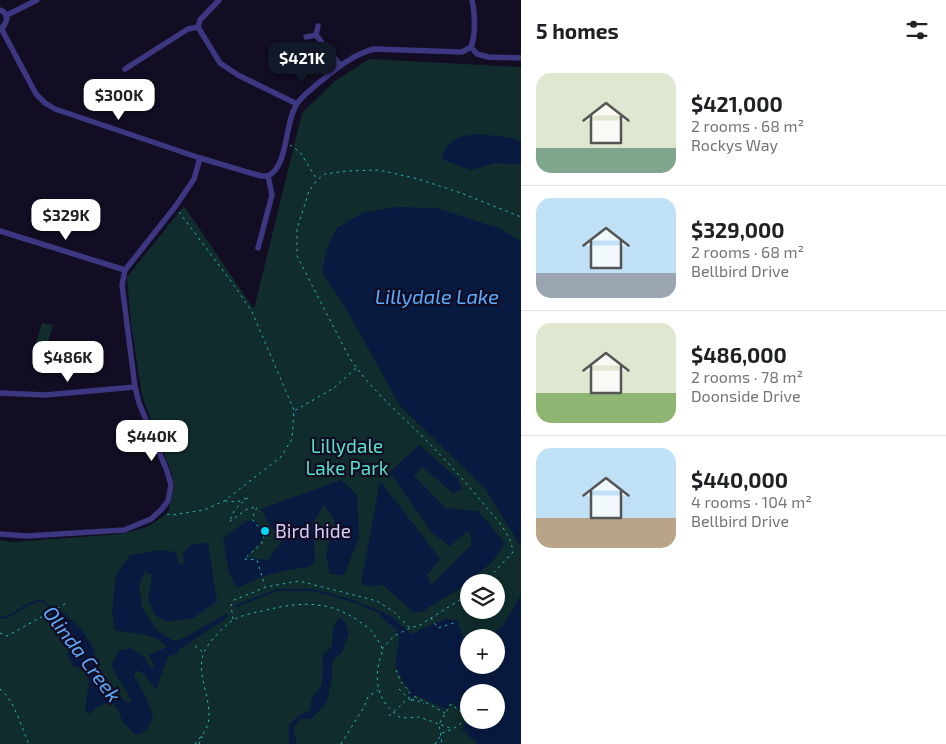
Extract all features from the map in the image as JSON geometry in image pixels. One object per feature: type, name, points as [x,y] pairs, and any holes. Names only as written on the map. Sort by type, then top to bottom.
[{"type":"street","points":[[6,15],[37,0]]},
{"type":"street","points":[[219,0],[200,20],[198,27],[220,63],[238,75],[297,104]]},
{"type":"street","points":[[6,15],[6,23],[1,28],[32,87],[44,103],[68,114],[200,158],[261,176],[268,176],[278,168],[293,113],[303,96],[340,65],[363,52],[374,49],[462,52],[471,47],[474,16],[472,0]]},
{"type":"street","points":[[0,10],[6,15]]},
{"type":"street","points":[[316,35],[318,26]]},
{"type":"street","points":[[125,69],[188,29],[198,27]]},
{"type":"street","points":[[316,35],[340,65]]},
{"type":"street","points":[[306,37],[316,35]]},
{"type":"street","points":[[471,47],[477,54],[488,57],[521,58]]},
{"type":"street","points":[[0,534],[26,536],[124,530],[151,519],[168,501],[171,485],[167,470],[139,403],[135,387],[122,285],[125,270],[175,207],[194,179],[200,158]]},
{"type":"street","points":[[258,248],[272,195],[268,176]]},
{"type":"street","points":[[0,231],[125,270]]},
{"type":"street","points":[[0,393],[45,395],[135,387]]},
{"type":"path","points":[[285,143],[293,146],[300,152],[317,180]]},
{"type":"path","points":[[492,574],[513,552],[512,543],[499,522],[468,484],[356,368],[297,256],[298,230],[309,191],[317,180],[325,174],[347,170],[379,170],[418,179],[521,217]]},
{"type":"path","points":[[165,514],[172,515],[204,510],[224,501],[281,457],[292,439],[294,411],[252,312],[175,207]]},
{"type":"path","points":[[294,411],[334,388],[356,368]]},
{"type":"path","points":[[224,501],[237,502],[249,497],[235,509],[229,522],[247,509],[257,507],[252,519],[261,530],[264,538],[262,543],[244,560],[257,560],[266,587]]},
{"type":"path","points":[[233,620],[231,605],[234,600],[266,587],[299,581],[377,601],[394,612],[408,628]]},
{"type":"path","points":[[452,729],[419,717],[401,718],[393,713],[387,707],[378,690],[376,677],[382,649],[394,636],[408,628],[420,625],[460,600]]},
{"type":"path","points":[[0,632],[7,636],[65,604]]},
{"type":"path","points":[[199,744],[210,715],[201,676],[202,660],[207,646],[233,620],[290,604],[332,607],[352,616],[366,626],[375,635],[382,649]]},
{"type":"path","points":[[431,618],[438,628],[456,622]]},
{"type":"path","points":[[195,646],[204,654]]},
{"type":"path","points":[[396,670],[401,682],[410,692],[406,696]]},
{"type":"path","points":[[0,689],[12,704],[29,744]]},
{"type":"path","points":[[399,689],[411,701]]},
{"type":"path","points":[[341,744],[364,707],[368,697],[378,690]]},
{"type":"path","points":[[389,716],[411,696]]},
{"type":"path","points":[[411,701],[414,696],[424,704]]},
{"type":"path","points":[[411,701],[414,699],[429,703],[446,714]]},
{"type":"path","points":[[435,744],[441,733],[439,724],[451,704],[460,711]]},
{"type":"path","points":[[441,733],[454,729],[460,724]]},
{"type":"path","points":[[195,744],[202,736]]},
{"type":"path","points":[[440,737],[442,744]]},
{"type":"green space","name":"Lillydale Lake Park","points":[[369,59],[521,67],[521,744],[0,744],[0,540],[11,542],[121,534],[147,527],[168,513],[174,487],[172,474],[142,396],[131,323],[127,277],[184,206],[254,309],[302,113],[335,81]]},
{"type":"green space","points":[[42,323],[53,325],[46,349],[35,346]]},
{"type":"water","points":[[477,134],[506,137],[521,141],[521,164],[495,163],[471,170],[444,160],[442,155],[452,141],[460,137]]},
{"type":"water","name":"Lillydale Lake","points":[[395,207],[436,208],[501,229],[521,242],[521,547],[485,488],[400,406],[347,310],[322,272],[327,248],[337,228],[362,213]]},
{"type":"water","points":[[419,445],[458,479],[462,489],[453,493],[422,467],[414,476],[445,508],[478,511],[505,543],[493,561],[477,574],[460,574],[460,588],[421,612],[413,612],[382,584],[374,587],[361,584],[380,481],[440,559],[427,575],[431,585],[472,544],[469,530],[450,546],[432,533],[390,472]]},
{"type":"water","points":[[341,480],[357,495],[359,538],[344,575],[330,574],[326,554],[335,521],[324,505],[313,522],[315,562],[309,567],[287,570],[261,577],[237,588],[229,572],[223,539],[246,521],[255,521],[264,531],[264,536],[247,558],[268,560],[282,541],[269,524],[261,509]]},
{"type":"water","points":[[208,543],[217,601],[192,619],[166,621],[156,616],[148,600],[152,575],[145,571],[139,585],[142,607],[156,630],[174,641],[184,638],[227,613],[228,617],[180,649],[177,654],[168,656],[156,690],[144,674],[136,670],[134,676],[145,695],[153,716],[147,730],[136,735],[123,722],[116,707],[110,702],[98,706],[89,714],[85,711],[89,682],[85,670],[73,666],[67,654],[72,646],[49,610],[54,605],[81,628],[93,648],[97,666],[124,701],[131,703],[131,699],[111,666],[119,651],[131,648],[144,656],[151,669],[154,666],[149,655],[167,647],[150,636],[115,630],[112,611],[116,575],[130,555],[161,550],[175,552],[180,566],[184,562],[183,553],[192,544]]},
{"type":"water","points":[[521,594],[521,744],[478,744],[462,729],[505,729],[505,684],[460,684],[460,707],[451,702],[447,709],[415,695],[412,698],[408,695],[411,691],[404,684],[395,665],[399,637],[396,629],[380,616],[380,611],[392,617],[411,634],[445,619],[457,620],[460,629],[460,674],[505,674],[505,629],[498,629],[508,619]]},
{"type":"water","points":[[339,618],[345,621],[349,634],[342,652],[332,662],[332,678],[327,702],[311,719],[302,718],[293,728],[297,744],[289,744],[289,725],[297,717],[310,710],[311,700],[322,685],[323,654],[332,646],[333,628]]},
{"type":"waterway","name":"Olinda Creek","points":[[236,606],[277,590],[313,590],[353,601],[382,613]]},
{"type":"waterway","name":"Olinda Creek","points":[[0,617],[6,618],[29,604],[41,600],[53,609]]},
{"type":"place","name":"Bird hide","points":[[265,531]]}]
